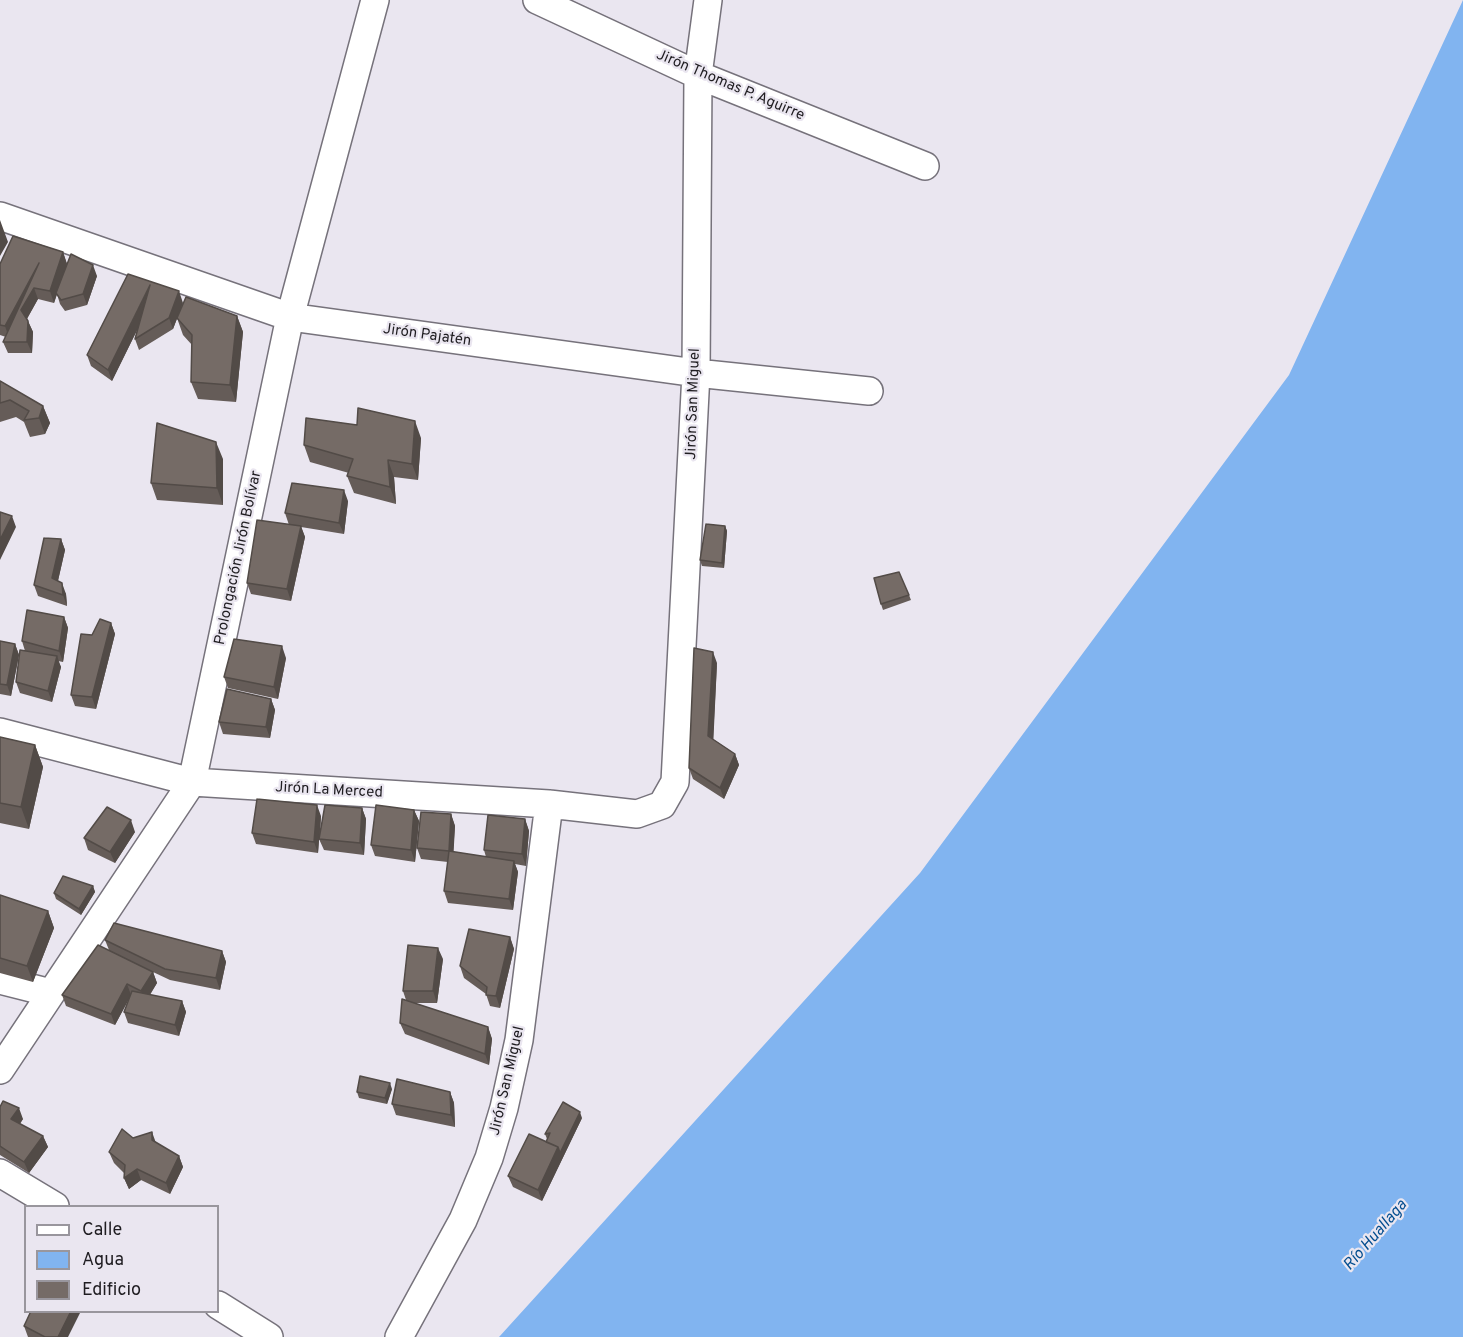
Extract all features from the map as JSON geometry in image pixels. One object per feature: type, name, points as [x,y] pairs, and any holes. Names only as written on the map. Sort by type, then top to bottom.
[{"type":"street","name":"Prolongación Jirón Bolívar","points":[[0,1070],[192,782],[290,317],[375,0]]},
{"type":"street","name":"Jirón Thomas P. Aguirre","points":[[537,0],[698,75],[925,166]]},
{"type":"street","name":"Jirón San Miguel","points":[[662,805],[675,782],[696,373],[698,75],[708,0]]},
{"type":"street","name":"Jirón Pajatén","points":[[0,216],[290,317],[696,373],[869,392]]},
{"type":"street","name":"Jirón La Merced","points":[[0,732],[192,782],[549,804],[637,814],[662,805]]},
{"type":"street","name":"Jirón San Miguel","points":[[399,1337],[463,1220],[489,1158],[504,1108],[519,1040],[549,804]]},
{"type":"street","points":[[0,980],[51,993]]},
{"type":"street","points":[[0,1173],[53,1205]]},
{"type":"street","points":[[219,1306],[269,1337]]},
{"type":"water","name":"Río Huallaga","points":[[1463,0],[1463,1337],[499,1337],[920,873],[1289,375]]},
{"type":"building","points":[[13,236],[63,252],[50,291],[34,288],[21,310],[28,321],[27,342],[3,342],[39,263],[5,326],[0,325],[0,264]]},
{"type":"building","points":[[71,254],[93,265],[83,294],[61,300],[56,293]]},
{"type":"building","points":[[128,274],[179,291],[169,318],[135,339],[150,285],[108,370],[87,355]]},
{"type":"building","points":[[186,297],[237,316],[230,385],[191,382],[192,335],[177,318]]},
{"type":"building","points":[[0,381],[43,406],[39,418],[24,420],[29,411],[10,400],[0,403]]},
{"type":"building","points":[[358,408],[415,421],[412,464],[388,460],[390,487],[347,476],[353,459],[304,445],[306,418],[357,425]]},
{"type":"building","points":[[157,423],[216,442],[217,488],[151,483]]},
{"type":"building","points":[[292,483],[344,490],[339,523],[285,513]]},
{"type":"building","points":[[0,512],[12,516],[0,540]]},
{"type":"building","points":[[257,520],[301,526],[287,589],[247,583]]},
{"type":"building","points":[[706,524],[725,526],[722,563],[700,560]]},
{"type":"building","points":[[44,538],[61,539],[52,578],[62,583],[63,595],[34,585]]},
{"type":"building","points":[[899,572],[909,595],[881,604],[874,578]]},
{"type":"building","points":[[27,610],[64,617],[59,651],[22,641]]},
{"type":"building","points":[[100,619],[111,623],[92,697],[71,695],[81,634],[92,635]]},
{"type":"building","points":[[234,639],[282,646],[274,687],[224,677]]},
{"type":"building","points":[[0,641],[15,644],[7,685],[0,684]]},
{"type":"building","points":[[694,648],[713,652],[708,736],[735,754],[720,788],[689,768]]},
{"type":"building","points":[[20,650],[57,656],[48,691],[16,682]]},
{"type":"building","points":[[227,689],[271,699],[266,727],[219,722]]},
{"type":"building","points":[[0,737],[35,745],[21,807],[0,803]]},
{"type":"building","points":[[257,799],[317,805],[314,842],[252,833]]},
{"type":"building","points":[[325,805],[362,808],[360,843],[319,839]]},
{"type":"building","points":[[376,805],[414,810],[411,850],[371,845]]},
{"type":"building","points":[[107,807],[131,820],[110,852],[84,838]]},
{"type":"building","points":[[421,812],[451,814],[449,851],[417,848]]},
{"type":"building","points":[[488,815],[525,819],[522,854],[484,850]]},
{"type":"building","points":[[449,851],[514,861],[509,899],[444,891]]},
{"type":"building","points":[[63,876],[93,886],[79,909],[54,893]]},
{"type":"building","points":[[0,895],[48,911],[27,966],[0,958]]},
{"type":"building","points":[[114,923],[222,951],[216,978],[165,969],[105,940]]},
{"type":"building","points":[[469,929],[510,937],[496,996],[486,995],[487,987],[460,966]]},
{"type":"building","points":[[98,945],[153,972],[141,991],[127,984],[111,1014],[62,995]]},
{"type":"building","points":[[408,945],[438,948],[433,991],[403,991]]},
{"type":"building","points":[[132,991],[182,1001],[175,1025],[124,1012]]},
{"type":"building","points":[[402,999],[488,1027],[485,1054],[400,1023]]},
{"type":"building","points":[[360,1076],[390,1083],[385,1098],[357,1092]]},
{"type":"building","points":[[397,1079],[450,1092],[451,1115],[392,1104]]},
{"type":"building","points":[[3,1101],[19,1108],[11,1119],[43,1136],[24,1162],[0,1146],[0,1107]]},
{"type":"building","points":[[563,1102],[580,1112],[560,1153],[558,1147],[546,1142],[550,1133],[545,1134]]},
{"type":"building","points":[[122,1129],[133,1138],[152,1132],[152,1140],[179,1156],[166,1183],[137,1169],[124,1178],[125,1165],[109,1152]]},
{"type":"building","points":[[529,1134],[558,1147],[538,1190],[508,1176]]},
{"type":"building","points":[[30,1313],[70,1313],[58,1337],[45,1337],[24,1326]]}]
